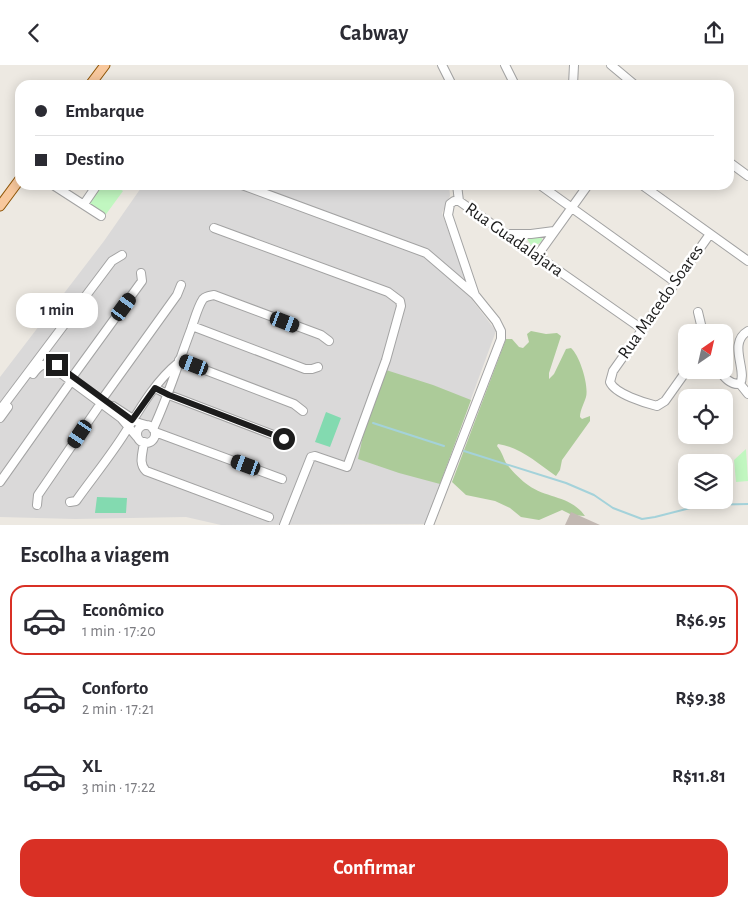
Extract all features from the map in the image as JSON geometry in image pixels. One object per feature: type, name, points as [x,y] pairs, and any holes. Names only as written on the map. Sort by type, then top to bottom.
[{"type":"main road","points":[[94,80],[105,65]]},
{"type":"main road","points":[[0,206],[15,186]]},
{"type":"street","points":[[450,80],[443,67],[452,65]]},
{"type":"street","points":[[505,65],[512,80]]},
{"type":"street","points":[[573,80],[574,65]]},
{"type":"street","points":[[610,65],[629,80]]},
{"type":"street","points":[[734,166],[748,176]]},
{"type":"street","points":[[61,190],[102,216]]},
{"type":"street","points":[[84,204],[94,190]]},
{"type":"street","points":[[256,190],[426,253],[475,295]]},
{"type":"street","points":[[458,190],[459,201]]},
{"type":"street","points":[[547,190],[675,282]]},
{"type":"street","points":[[537,256],[584,190]]},
{"type":"street","points":[[649,190],[748,261]]},
{"type":"street","name":"Rua Guadalajara","points":[[429,525],[501,339],[501,331],[496,321],[475,295],[448,215],[450,204],[454,201],[459,201],[642,329]]},
{"type":"street","points":[[214,228],[388,292],[400,301],[391,345],[347,467],[315,456],[311,457],[284,525]]},
{"type":"street","points":[[506,234],[531,234],[554,231]]},
{"type":"street","name":"Rua Macedo Soares","points":[[681,379],[665,401],[657,406],[618,391],[612,387],[610,377],[612,371],[710,234]]},
{"type":"street","points":[[0,410],[112,261],[122,255]]},
{"type":"street","points":[[0,482],[142,281],[141,273]]},
{"type":"street","points":[[38,505],[38,495],[177,295],[181,285]]},
{"type":"street","points":[[42,354],[102,401],[141,440],[152,440],[151,428],[169,395],[192,326],[203,300],[207,296],[214,295],[321,335],[329,341]]},
{"type":"street","points":[[698,311],[701,324]]},
{"type":"street","points":[[192,326],[305,369],[318,367]]},
{"type":"street","points":[[740,384],[743,381],[744,374],[740,343],[742,337],[748,331]]},
{"type":"street","points":[[70,502],[76,501],[155,388],[179,361]]},
{"type":"street","points":[[179,361],[294,403],[303,411]]},
{"type":"street","points":[[0,418],[36,368],[41,365],[51,366],[72,378]]},
{"type":"street","points":[[727,379],[735,385],[740,384]]},
{"type":"street","points":[[740,384],[748,393]]},
{"type":"street","points":[[155,388],[284,439],[292,438]]},
{"type":"street","points":[[102,401],[132,420],[282,479]]},
{"type":"street","points":[[151,428],[138,429],[141,440],[141,461],[146,471],[269,517]]},
{"type":"shaded area","points":[[140,190],[449,190],[450,196],[442,213],[473,301],[496,331],[425,524],[221,525],[186,517],[75,519],[0,517],[0,377],[104,241]]},
{"type":"green space","points":[[94,190],[123,191],[104,217],[84,204]]},
{"type":"green space","points":[[542,235],[542,241],[533,248],[525,236]]},
{"type":"green space","points":[[531,331],[546,334],[557,333],[561,336],[549,373],[549,379],[554,374],[566,349],[571,348],[574,352],[585,379],[587,392],[580,417],[582,419],[590,416],[590,421],[562,460],[560,470],[556,476],[514,448],[498,444],[497,446],[508,466],[525,483],[543,493],[572,504],[585,516],[572,515],[562,510],[539,520],[521,517],[510,508],[495,501],[466,495],[452,482],[506,339],[512,339],[519,347],[523,348],[529,342],[527,334]]},
{"type":"green space","points":[[386,370],[471,400],[440,484],[358,459],[364,431]]},
{"type":"green space","points":[[326,412],[341,418],[330,447],[315,442]]},
{"type":"green space","points":[[746,449],[748,481],[736,482],[734,460]]},
{"type":"green space","points":[[97,497],[127,498],[126,513],[95,513]]},
{"type":"building","points":[[571,512],[600,525],[565,525]]},
{"type":"waterway","points":[[373,423],[444,446]]},
{"type":"waterway","points":[[464,451],[566,483],[594,495],[613,508],[642,519],[702,505],[748,504]]},
{"type":"route","points":[[57,365],[132,420],[155,388],[284,439]]}]
